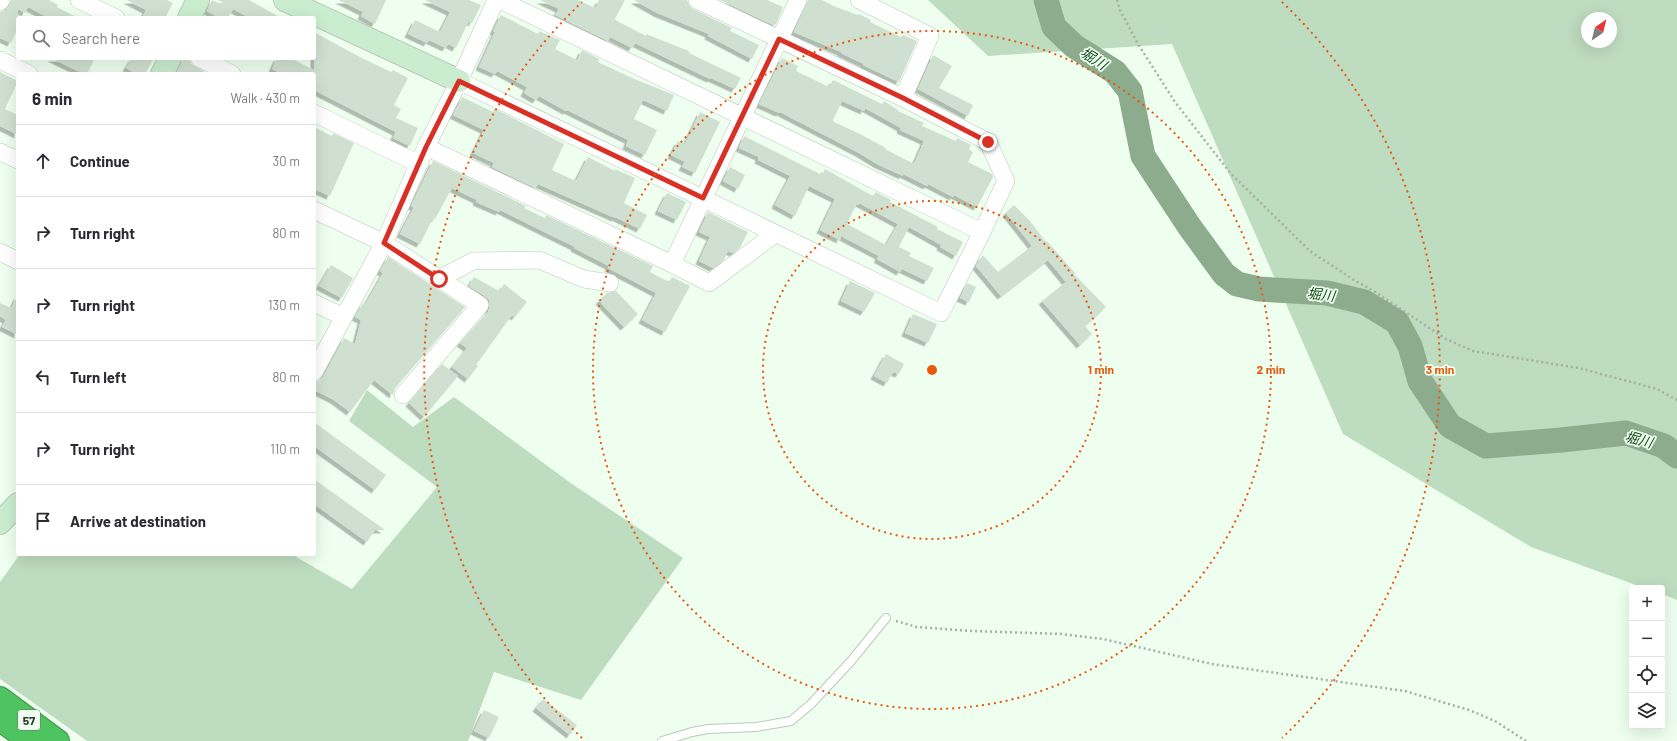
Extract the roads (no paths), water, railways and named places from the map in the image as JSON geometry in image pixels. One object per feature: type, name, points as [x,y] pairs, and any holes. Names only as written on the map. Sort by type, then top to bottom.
[{"type":"highway","name":"57","points":[[0,698],[58,741]]},
{"type":"highway","name":"57","points":[[0,720],[29,741]]},
{"type":"street","points":[[79,0],[112,16]]},
{"type":"street","points":[[190,16],[198,0]]},
{"type":"street","points":[[285,0],[459,81],[941,313],[1006,181],[988,142],[903,98],[697,0]]},
{"type":"street","points":[[316,368],[384,243],[426,147],[459,81],[496,0]]},
{"type":"street","points":[[500,0],[982,232]]},
{"type":"street","points":[[672,264],[798,0]]},
{"type":"street","points":[[859,0],[930,36],[903,98]]},
{"type":"street","points":[[0,60],[25,72]]},
{"type":"street","points":[[163,72],[169,60]]},
{"type":"street","points":[[202,60],[228,72]]},
{"type":"street","points":[[316,115],[419,164]]},
{"type":"street","points":[[426,147],[710,283],[775,234]]},
{"type":"street","points":[[0,152],[16,159]]},
{"type":"street","points":[[316,211],[384,243],[480,305],[404,396]]},
{"type":"street","points":[[0,252],[16,260]]},
{"type":"street","points":[[439,279],[473,260],[539,260],[584,279],[610,283]]},
{"type":"street","points":[[316,304],[344,317]]},
{"type":"street","points":[[0,523],[16,506]]},
{"type":"lane","points":[[662,741],[708,729],[756,727],[791,721],[811,704],[841,672],[886,618]]},
{"type":"waterway","name":"堀川","points":[[1046,0],[1054,27],[1074,46],[1115,72],[1130,91],[1143,156],[1189,226],[1224,274],[1237,284],[1259,289],[1327,293],[1364,302],[1397,322],[1410,346],[1420,381],[1450,426],[1486,446],[1626,433],[1664,446],[1677,456]]}]
